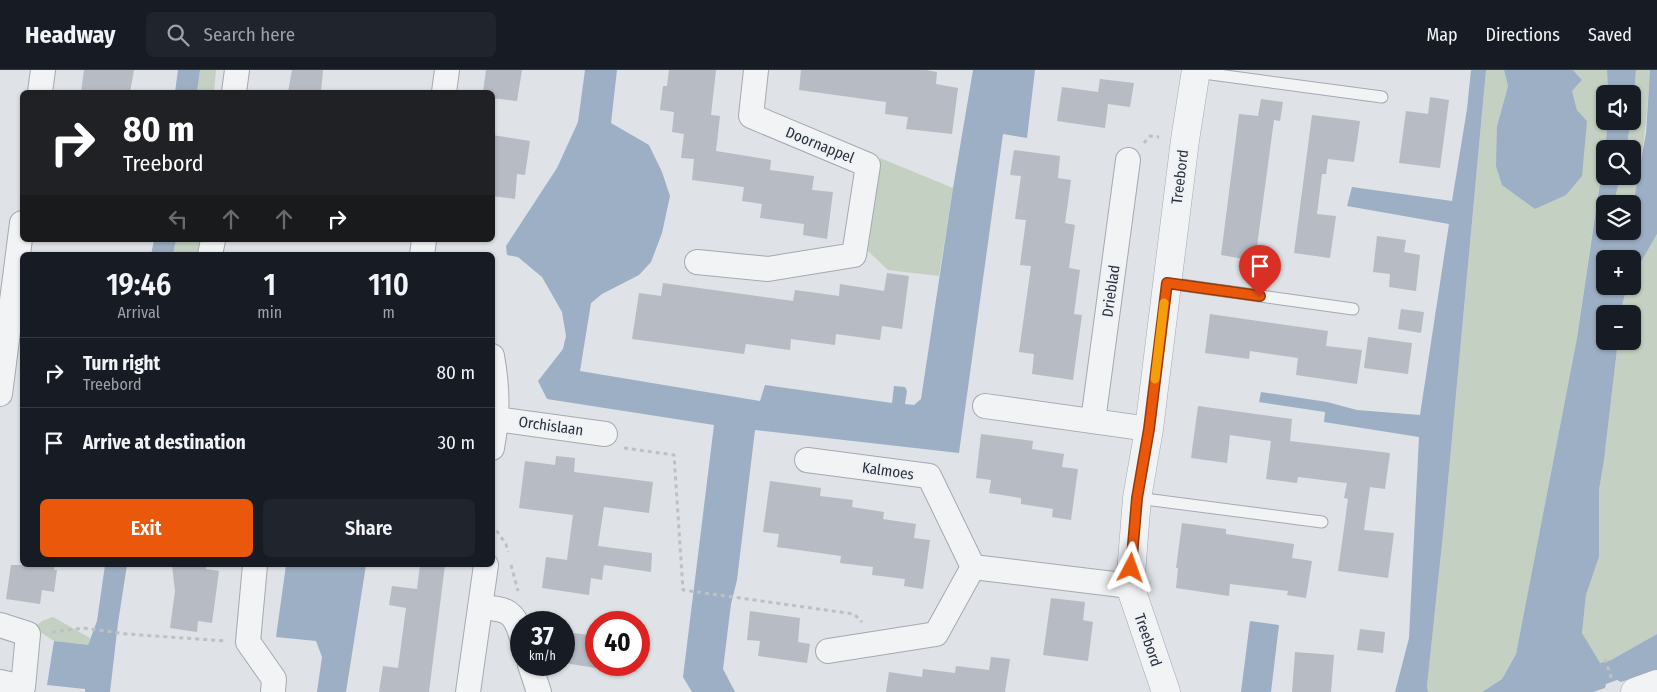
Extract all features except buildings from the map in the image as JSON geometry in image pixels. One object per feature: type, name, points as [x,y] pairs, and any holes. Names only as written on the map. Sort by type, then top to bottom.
[{"type":"street","points":[[40,90],[43,70]]},
{"type":"street","points":[[234,90],[237,70]]},
{"type":"street","points":[[444,90],[447,70]]},
{"type":"street","name":"Doornappel","points":[[697,262],[768,269],[854,255],[868,165],[751,116],[756,70]]},
{"type":"street","name":"Treebord","points":[[1166,692],[1130,586],[1137,498],[1149,429],[1185,140],[1196,71]]},
{"type":"street","name":"Drieblad","points":[[1093,421],[1128,160]]},
{"type":"street","points":[[0,394],[20,239]]},
{"type":"street","points":[[495,374],[497,418]]},
{"type":"street","points":[[985,406],[1149,429]]},
{"type":"street","name":"Orchislaan","points":[[495,430],[497,418],[606,434]]},
{"type":"street","name":"Kalmoes","points":[[807,460],[929,476],[973,567]]},
{"type":"street","points":[[255,567],[248,642],[274,679],[273,692]]},
{"type":"street","points":[[468,692],[486,567]]},
{"type":"street","points":[[828,651],[936,634],[973,567],[1130,586]]},
{"type":"street","points":[[480,607],[504,610],[510,615]]},
{"type":"street","points":[[0,625],[28,634],[23,687],[0,682]]},
{"type":"street","points":[[534,676],[539,692]]},
{"type":"street","points":[[1624,687],[1657,684]]},
{"type":"lane","name":"Treebord","points":[[1196,71],[1382,97]]},
{"type":"lane","points":[[1167,283],[1353,308]]},
{"type":"lane","points":[[1137,498],[1322,522]]},
{"type":"path","points":[[1128,160],[1135,156],[1150,136],[1185,140]]},
{"type":"path","points":[[606,434],[623,448],[674,455],[684,590],[854,614],[882,642]]},
{"type":"path","points":[[28,634],[83,628],[127,634],[248,642]]},
{"type":"path","points":[[1605,659],[1624,687]]},
{"type":"green space","points":[[200,70],[216,70],[214,90],[197,90]]},
{"type":"green space","points":[[1486,70],[1504,70],[1508,86],[1497,126],[1535,209],[1559,198],[1587,121],[1577,110],[1572,91],[1582,80],[1573,70],[1607,70],[1608,85],[1596,85],[1596,130],[1607,130],[1606,140],[1596,140],[1596,185],[1599,185],[1598,195],[1596,195],[1596,207],[1577,338],[1516,654],[1502,679],[1482,692],[1428,692],[1427,686],[1444,525]]},
{"type":"green space","points":[[1636,70],[1650,70],[1641,161],[1641,140],[1628,140],[1629,130],[1641,130],[1641,85],[1635,85]]},
{"type":"green space","points":[[880,158],[953,188],[939,276],[888,270],[868,251]]},
{"type":"green space","points":[[1618,185],[1637,185],[1635,195],[1616,195]]},
{"type":"green space","points":[[1657,234],[1657,634],[1611,660],[1599,663],[1582,633],[1586,595],[1599,557],[1599,490],[1617,350],[1641,350],[1641,305],[1622,305],[1625,295],[1641,295],[1641,262]]},
{"type":"green space","points":[[176,242],[205,242],[204,252],[174,252]]},
{"type":"green space","points":[[53,617],[90,638],[88,646],[54,641],[34,628],[42,621]]},
{"type":"water","points":[[178,70],[200,70],[197,90],[175,90]]},
{"type":"water","points":[[585,70],[617,70],[611,123],[649,145],[662,172],[670,196],[662,233],[651,262],[639,275],[602,294],[591,303],[580,371],[760,401],[765,385],[892,403],[894,386],[905,387],[907,391],[905,404],[914,405],[921,399],[973,70],[1035,70],[1027,138],[1003,134],[959,453],[755,430],[737,580],[731,604],[723,669],[735,692],[692,692],[683,677],[714,425],[547,399],[538,381],[563,349],[566,336],[562,312],[542,277],[518,257],[507,255],[506,246],[557,168],[578,122]]},
{"type":"water","points":[[1471,70],[1486,70],[1444,525],[1427,686],[1428,692],[1395,692],[1409,638],[1419,437],[1324,422],[1325,412],[1259,402],[1261,392],[1327,402],[1357,410],[1420,415],[1449,224],[1347,206],[1352,187],[1452,201],[1467,109]]},
{"type":"water","points":[[1504,70],[1573,70],[1582,80],[1572,91],[1577,110],[1587,121],[1582,176],[1566,195],[1535,209],[1502,185],[1496,166],[1497,126],[1508,86]]},
{"type":"water","points":[[1607,70],[1636,70],[1635,85],[1608,85]]},
{"type":"water","points":[[1650,70],[1657,70],[1657,234],[1641,262],[1641,250],[1596,250],[1596,295],[1625,295],[1622,305],[1596,305],[1596,350],[1617,350],[1599,490],[1599,557],[1586,595],[1582,633],[1600,663],[1611,660],[1657,634],[1657,670],[1621,682],[1617,680],[1606,684],[1605,688],[1593,692],[1482,692],[1502,679],[1516,654],[1577,338],[1596,210],[1596,240],[1641,240],[1641,195],[1635,195],[1637,185],[1641,185],[1641,161],[1646,133]]},
{"type":"water","points":[[1607,130],[1629,130],[1628,140],[1606,140]]},
{"type":"water","points":[[1600,185],[1618,185],[1616,195],[1598,195]]},
{"type":"water","points":[[154,242],[176,242],[174,252],[152,252]]},
{"type":"water","points":[[105,567],[127,567],[110,692],[85,692],[85,689],[47,685],[54,641],[88,645],[97,621]]},
{"type":"water","points":[[286,567],[366,567],[346,692],[317,692],[322,657],[316,641],[276,637]]},
{"type":"water","points":[[1250,621],[1279,625],[1271,692],[1241,692]]},
{"type":"slow traffic","points":[[1155,379],[1164,303]]},
{"type":"route","points":[[1131,568],[1137,498],[1149,429],[1167,283],[1260,296]]}]
